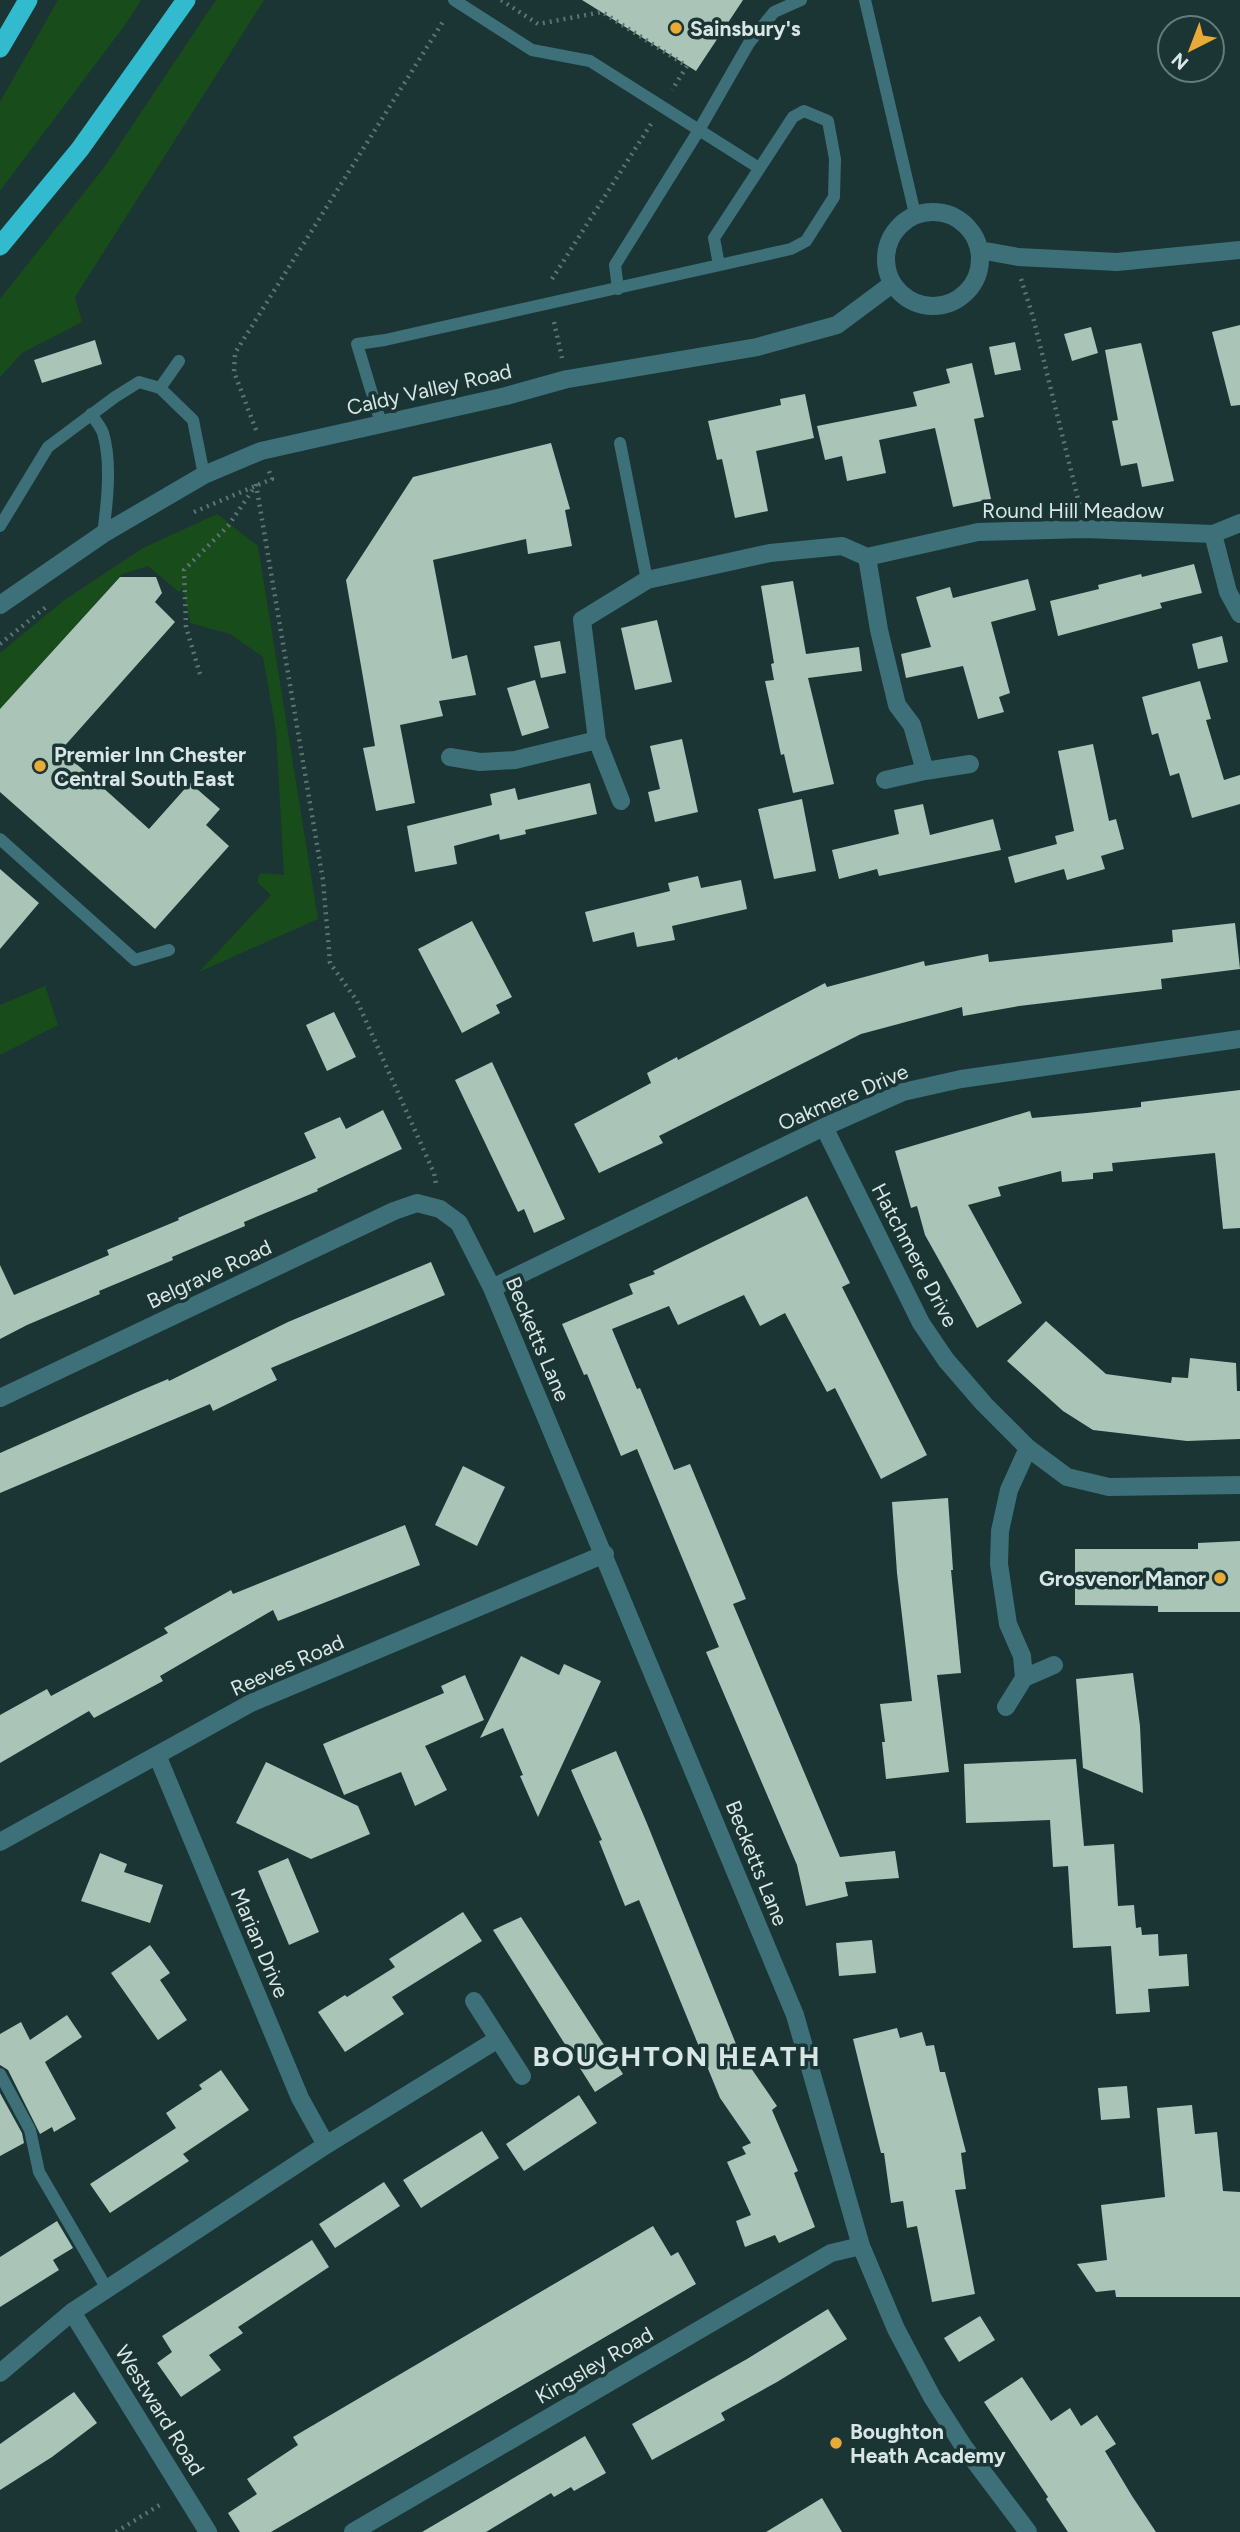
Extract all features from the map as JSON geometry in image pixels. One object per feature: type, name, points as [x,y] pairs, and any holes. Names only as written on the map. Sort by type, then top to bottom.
[{"type":"highway","points":[[0,48],[28,0]]},
{"type":"highway","points":[[0,246],[80,149],[186,0]]},
{"type":"street","points":[[936,211],[956,217],[972,231],[980,250],[979,272],[968,291],[950,303],[928,306],[907,300],[892,284],[885,257],[893,231],[915,214],[936,211]]},
{"type":"street","points":[[980,250],[1018,257],[1117,262],[1240,250]]},
{"type":"street","name":"Caldy Valley Road","points":[[0,605],[103,534],[204,475],[261,451],[506,396],[567,379],[757,348],[837,325],[892,284]]},
{"type":"street","name":"Round Hill Meadow","points":[[867,557],[978,532],[1085,529],[1213,534],[1240,523]]},
{"type":"street","points":[[1213,534],[1228,592],[1240,614]]},
{"type":"street","points":[[621,801],[597,740],[582,620],[647,580],[770,553],[842,546],[867,557],[879,630],[897,705],[912,725],[925,771]]},
{"type":"street","points":[[450,757],[480,762],[515,760],[597,740]]},
{"type":"street","points":[[885,780],[970,764]]},
{"type":"street","name":"Oakmere Drive","points":[[492,1289],[824,1127],[903,1092],[961,1079],[1240,1040]]},
{"type":"street","name":"Hatchmere Drive","points":[[824,1127],[921,1323],[946,1360],[984,1404],[1028,1448],[1067,1477],[1109,1487],[1240,1485]]},
{"type":"street","name":"Belgrave Road","points":[[0,1398],[394,1211],[417,1203],[440,1209]]},
{"type":"street","name":"Becketts Lane","points":[[440,1209],[459,1223],[492,1289],[795,2015],[861,2246],[896,2329],[932,2397],[964,2447],[1028,2532]]},
{"type":"street","points":[[1024,1678],[1022,1657],[1008,1625],[999,1553],[1000,1531],[1009,1490],[1028,1448]]},
{"type":"street","name":"Reeves Road","points":[[0,1842],[251,1703],[604,1555]]},
{"type":"street","points":[[1006,1707],[1024,1678],[1054,1665]]},
{"type":"street","name":"Marian Drive","points":[[157,1755],[300,2098],[326,2145]]},
{"type":"street","points":[[474,2001],[522,2076]]},
{"type":"street","points":[[0,2373],[72,2312],[326,2145],[498,2039]]},
{"type":"street","name":"Kingsley Road","points":[[353,2532],[831,2253],[861,2246]]},
{"type":"street","name":"Westward Road","points":[[72,2312],[208,2532]]},
{"type":"lane","points":[[618,289],[615,265],[699,130],[749,43],[774,12],[801,0]]},
{"type":"lane","points":[[865,0],[915,214]]},
{"type":"lane","points":[[455,1],[532,50],[590,61],[759,169]]},
{"type":"lane","points":[[381,423],[357,344],[618,289],[791,249],[806,241],[834,197],[835,159],[828,121],[804,110],[793,117],[714,238],[719,265]]},
{"type":"lane","points":[[160,388],[179,362]]},
{"type":"lane","points":[[0,526],[48,447],[139,382],[160,388],[193,420],[204,475]]},
{"type":"lane","points":[[91,414],[103,432],[107,466],[103,534]]},
{"type":"lane","points":[[620,443],[647,580]]},
{"type":"lane","points":[[0,839],[135,960],[169,950]]},
{"type":"lane","points":[[0,2074],[30,2130],[39,2172],[107,2289]]},
{"type":"path","points":[[501,0],[538,24],[602,12],[687,66],[551,281],[550,303],[567,379]]},
{"type":"path","points":[[261,451],[234,372],[235,353],[455,1]]},
{"type":"path","points":[[1018,257],[1022,286],[1033,317],[1085,529]]},
{"type":"path","points":[[189,514],[256,484]]},
{"type":"path","points":[[200,674],[186,627],[184,570],[228,526],[256,484]]},
{"type":"path","points":[[256,484],[323,880],[330,963],[358,1001],[434,1173],[440,1209]]},
{"type":"path","points":[[0,644],[50,603]]},
{"type":"path","points":[[116,2532],[183,2490]]},
{"type":"green space","points":[[58,0],[141,0],[0,191],[0,102]]},
{"type":"green space","points":[[216,0],[264,0],[75,297],[82,322],[22,353],[0,377],[0,299],[106,165]]},
{"type":"green space","points":[[217,514],[258,546],[318,919],[199,972],[271,895],[257,882],[260,873],[284,875],[276,731],[263,657],[230,634],[190,623],[183,587],[179,592],[148,566],[122,574],[0,709],[0,653],[63,601],[143,548]]},
{"type":"green space","points":[[45,986],[58,1025],[0,1055],[0,1005]]},
{"type":"building","name":"Sainsbury's","points":[[582,0],[743,0],[696,71]]},
{"type":"building","points":[[1240,325],[1240,405],[1231,406],[1212,332]]},
{"type":"building","points":[[1091,327],[1098,353],[1072,361],[1064,334]]},
{"type":"building","points":[[95,340],[102,364],[42,383],[34,360]]},
{"type":"building","points":[[1015,342],[1021,370],[995,375],[989,347]]},
{"type":"building","points":[[1141,343],[1174,481],[1142,487],[1137,463],[1121,466],[1112,421],[1118,420],[1105,350]]},
{"type":"building","points":[[972,363],[984,417],[974,419],[991,499],[953,507],[935,428],[879,440],[886,473],[847,481],[842,456],[825,460],[817,426],[917,406],[913,392],[950,383],[946,369]]},
{"type":"building","points":[[805,394],[814,438],[756,451],[768,511],[735,518],[722,459],[717,460],[708,421],[781,405],[780,399]]},
{"type":"building","points":[[551,443],[570,509],[565,510],[572,546],[528,554],[526,539],[433,560],[452,659],[467,655],[476,695],[439,701],[443,716],[400,725],[415,803],[376,811],[363,748],[375,746],[346,580],[413,477]]},
{"type":"building","points":[[1194,564],[1202,593],[1160,603],[1162,608],[1058,636],[1050,601],[1099,589],[1098,585]]},
{"type":"building","name":"Premier Inn Chester Central South East","points":[[120,577],[156,577],[162,593],[155,602],[175,622],[61,750],[149,829],[190,783],[220,809],[206,825],[229,846],[155,929],[0,792],[0,709]]},
{"type":"building","points":[[1028,579],[1036,610],[991,622],[1010,693],[999,697],[1004,712],[978,719],[963,666],[906,678],[901,654],[931,647],[916,597],[950,587],[953,598]]},
{"type":"building","points":[[793,581],[806,654],[859,647],[862,671],[808,678],[834,784],[793,793],[784,754],[781,755],[765,681],[774,680],[771,664],[774,663],[761,586]]},
{"type":"building","points":[[657,620],[672,682],[635,690],[621,628]]},
{"type":"building","points":[[1222,636],[1228,662],[1198,669],[1192,644]]},
{"type":"building","points":[[560,641],[566,673],[541,678],[534,646]]},
{"type":"building","points":[[535,680],[549,728],[522,736],[507,688]]},
{"type":"building","points":[[1200,681],[1211,719],[1206,720],[1224,780],[1240,775],[1240,804],[1192,818],[1179,773],[1170,776],[1158,733],[1152,735],[1142,697]]},
{"type":"building","points":[[682,739],[698,812],[655,822],[648,792],[660,789],[650,746]]},
{"type":"building","points":[[1093,744],[1109,821],[1116,819],[1124,849],[1101,856],[1105,869],[1067,880],[1064,869],[1015,883],[1008,857],[1057,844],[1055,836],[1074,831],[1058,751]]},
{"type":"building","points":[[590,783],[597,814],[525,830],[526,834],[500,840],[499,834],[454,846],[457,864],[415,872],[407,826],[492,805],[490,794],[515,788],[518,800]]},
{"type":"building","points":[[802,799],[816,871],[774,879],[758,809]]},
{"type":"building","points":[[923,804],[930,835],[993,819],[1001,850],[879,876],[877,869],[839,879],[832,850],[899,834],[894,810]]},
{"type":"building","points":[[0,869],[39,903],[0,949]]},
{"type":"building","points":[[698,876],[701,888],[741,880],[747,909],[672,926],[675,940],[637,947],[634,932],[593,942],[585,912],[670,891],[668,883]]},
{"type":"building","points":[[472,921],[512,997],[496,1005],[500,1013],[462,1033],[418,949]]},
{"type":"building","points":[[1235,923],[1240,969],[1161,979],[1162,989],[1019,1006],[963,1016],[962,1007],[861,1034],[659,1136],[663,1143],[599,1173],[574,1124],[651,1083],[647,1073],[677,1057],[678,1060],[825,983],[827,987],[924,961],[925,966],[988,954],[989,962],[1173,942],[1172,930]]},
{"type":"building","points":[[334,1012],[356,1057],[327,1071],[306,1025]]},
{"type":"building","points":[[492,1062],[565,1219],[534,1233],[524,1209],[518,1212],[455,1080]]},
{"type":"building","points":[[1240,1090],[1240,1228],[1223,1229],[1215,1153],[1112,1163],[1113,1171],[1093,1173],[1093,1179],[1062,1182],[1061,1171],[998,1187],[1001,1196],[968,1205],[1022,1303],[977,1328],[925,1235],[917,1206],[911,1208],[895,1151],[1030,1111],[1032,1118],[1087,1113],[1141,1107],[1141,1102]]},
{"type":"building","points":[[383,1110],[402,1149],[317,1189],[318,1191],[244,1222],[245,1226],[172,1257],[173,1260],[99,1291],[100,1294],[0,1339],[0,1265],[14,1295],[109,1255],[107,1250],[316,1158],[304,1133],[340,1117],[346,1129]]},
{"type":"building","points":[[807,1196],[850,1283],[842,1287],[927,1455],[881,1479],[835,1388],[827,1392],[785,1313],[760,1326],[744,1295],[678,1325],[669,1306],[612,1329],[674,1470],[690,1464],[746,1599],[733,1604],[840,1857],[895,1851],[899,1878],[845,1882],[848,1896],[806,1906],[797,1865],[706,1652],[719,1647],[637,1449],[621,1456],[587,1374],[584,1375],[562,1324],[633,1294],[629,1284],[655,1274],[653,1271]]},
{"type":"building","points":[[431,1262],[445,1295],[271,1368],[277,1380],[213,1411],[210,1404],[0,1493],[0,1453],[135,1393],[168,1379],[169,1381],[288,1322]]},
{"type":"building","points":[[1046,1321],[1106,1374],[1171,1383],[1172,1377],[1188,1378],[1190,1358],[1236,1363],[1237,1391],[1240,1391],[1240,1439],[1187,1441],[1093,1430],[1063,1411],[1007,1361]]},
{"type":"building","points":[[463,1466],[505,1487],[477,1546],[435,1525]]},
{"type":"building","points":[[948,1498],[951,1570],[961,1673],[937,1675],[949,1772],[886,1779],[880,1704],[912,1701],[897,1573],[892,1502]]},
{"type":"building","points":[[405,1525],[420,1565],[278,1621],[273,1610],[160,1676],[163,1681],[94,1718],[89,1711],[0,1763],[0,1715],[47,1689],[51,1696],[109,1665],[168,1633],[164,1628],[231,1590],[233,1594]]},
{"type":"building","points":[[1240,1541],[1240,1612],[1158,1612],[1158,1606],[1075,1605],[1075,1549],[1198,1549],[1198,1543]]},
{"type":"building","points":[[521,1656],[559,1675],[564,1664],[601,1681],[538,1817],[503,1728],[480,1738]]},
{"type":"building","points":[[1133,1673],[1140,1726],[1143,1793],[1083,1768],[1076,1679]]},
{"type":"building","points":[[465,1675],[484,1720],[425,1746],[447,1790],[415,1806],[401,1772],[344,1795],[323,1744],[444,1693],[441,1686]]},
{"type":"building","points":[[616,1751],[738,2049],[777,2106],[772,2110],[798,2171],[794,2173],[815,2227],[779,2243],[775,2235],[745,2247],[736,2221],[751,2215],[727,2162],[746,2154],[742,2147],[751,2143],[720,2098],[639,1900],[625,1906],[599,1841],[602,1840],[571,1770]]},
{"type":"building","points":[[1076,1759],[1084,1846],[1114,1844],[1118,1906],[1134,1905],[1136,1928],[1141,1927],[1142,1935],[1158,1934],[1159,1956],[1187,1954],[1189,1986],[1148,1989],[1150,2012],[1116,2014],[1111,1946],[1073,1948],[1068,1866],[1053,1867],[1050,1820],[966,1823],[964,1764]]},
{"type":"building","points":[[266,1762],[358,1806],[370,1834],[311,1859],[236,1823]]},
{"type":"building","points":[[100,1853],[127,1864],[124,1872],[163,1885],[150,1923],[81,1901]]},
{"type":"building","points":[[288,1858],[319,1932],[289,1945],[258,1871]]},
{"type":"building","points":[[463,1912],[482,1941],[392,1997],[404,2014],[345,2052],[318,2012],[395,1967],[389,1959]]},
{"type":"building","points":[[521,1917],[623,2074],[595,2092],[493,1930]]},
{"type":"building","points":[[872,1940],[876,1973],[839,1976],[836,1943]]},
{"type":"building","points":[[150,1945],[170,1973],[160,1980],[187,2020],[158,2040],[111,1973]]},
{"type":"building","points":[[67,2015],[82,2037],[45,2062],[76,2119],[54,2132],[52,2127],[40,2134],[8,2070],[0,2065],[0,2034],[21,2022],[30,2040]]},
{"type":"building","points":[[897,2028],[900,2038],[922,2032],[926,2046],[934,2045],[940,2072],[945,2072],[966,2152],[961,2153],[966,2189],[955,2190],[975,2294],[932,2302],[917,2226],[907,2228],[903,2201],[891,2203],[884,2153],[881,2153],[853,2039]]},
{"type":"building","points":[[221,2070],[249,2110],[183,2154],[189,2161],[110,2213],[90,2184],[176,2128],[166,2113],[202,2089],[199,2085]]},
{"type":"building","points":[[1127,2086],[1130,2118],[1101,2120],[1098,2088]]},
{"type":"building","points":[[0,2093],[22,2133],[24,2143],[0,2156]]},
{"type":"building","points":[[579,2095],[597,2123],[524,2171],[506,2144]]},
{"type":"building","points":[[1192,2105],[1195,2134],[1217,2132],[1223,2191],[1240,2192],[1240,2297],[1116,2297],[1115,2290],[1096,2292],[1077,2264],[1107,2260],[1101,2205],[1165,2197],[1157,2108]]},
{"type":"building","points":[[482,2131],[499,2158],[421,2208],[403,2180]]},
{"type":"building","points":[[384,2182],[400,2206],[335,2248],[319,2224]]},
{"type":"building","points":[[57,2221],[73,2248],[53,2260],[59,2270],[0,2307],[0,2257]]},
{"type":"building","points":[[653,2226],[671,2256],[678,2252],[696,2284],[271,2532],[240,2532],[228,2513],[257,2494],[247,2479],[298,2445],[293,2437]]},
{"type":"building","points":[[312,2240],[329,2267],[238,2327],[243,2333],[209,2355],[221,2370],[181,2397],[157,2363],[172,2352],[162,2336]]},
{"type":"building","points":[[828,2309],[847,2339],[721,2413],[725,2420],[652,2460],[632,2424],[747,2359]]},
{"type":"building","points":[[980,2316],[995,2340],[959,2362],[944,2338]]},
{"type":"building","points":[[1022,2377],[1051,2421],[1070,2408],[1081,2426],[1097,2415],[1116,2444],[1105,2451],[1156,2532],[1068,2532],[1046,2499],[1048,2497],[984,2402]]},
{"type":"building","points":[[74,2392],[97,2423],[52,2457],[0,2490],[0,2444]]},
{"type":"building","points":[[585,2436],[606,2473],[574,2491],[571,2487],[554,2497],[551,2493],[486,2532],[422,2532]]},
{"type":"building","points":[[822,2498],[842,2532],[766,2532]]},
{"type":"place","name":"Sainsbury's","points":[[676,28]]},
{"type":"place","name":"Premier Inn Chester Central South East","points":[[40,766]]},
{"type":"place","name":"Grosvenor Manor","points":[[1220,1578]]},
{"type":"place","name":"Boughton Heath Academy","points":[[836,2443]]},
{"type":"district","name":"BOUGHTON HEATH","points":[[677,2056]]}]
